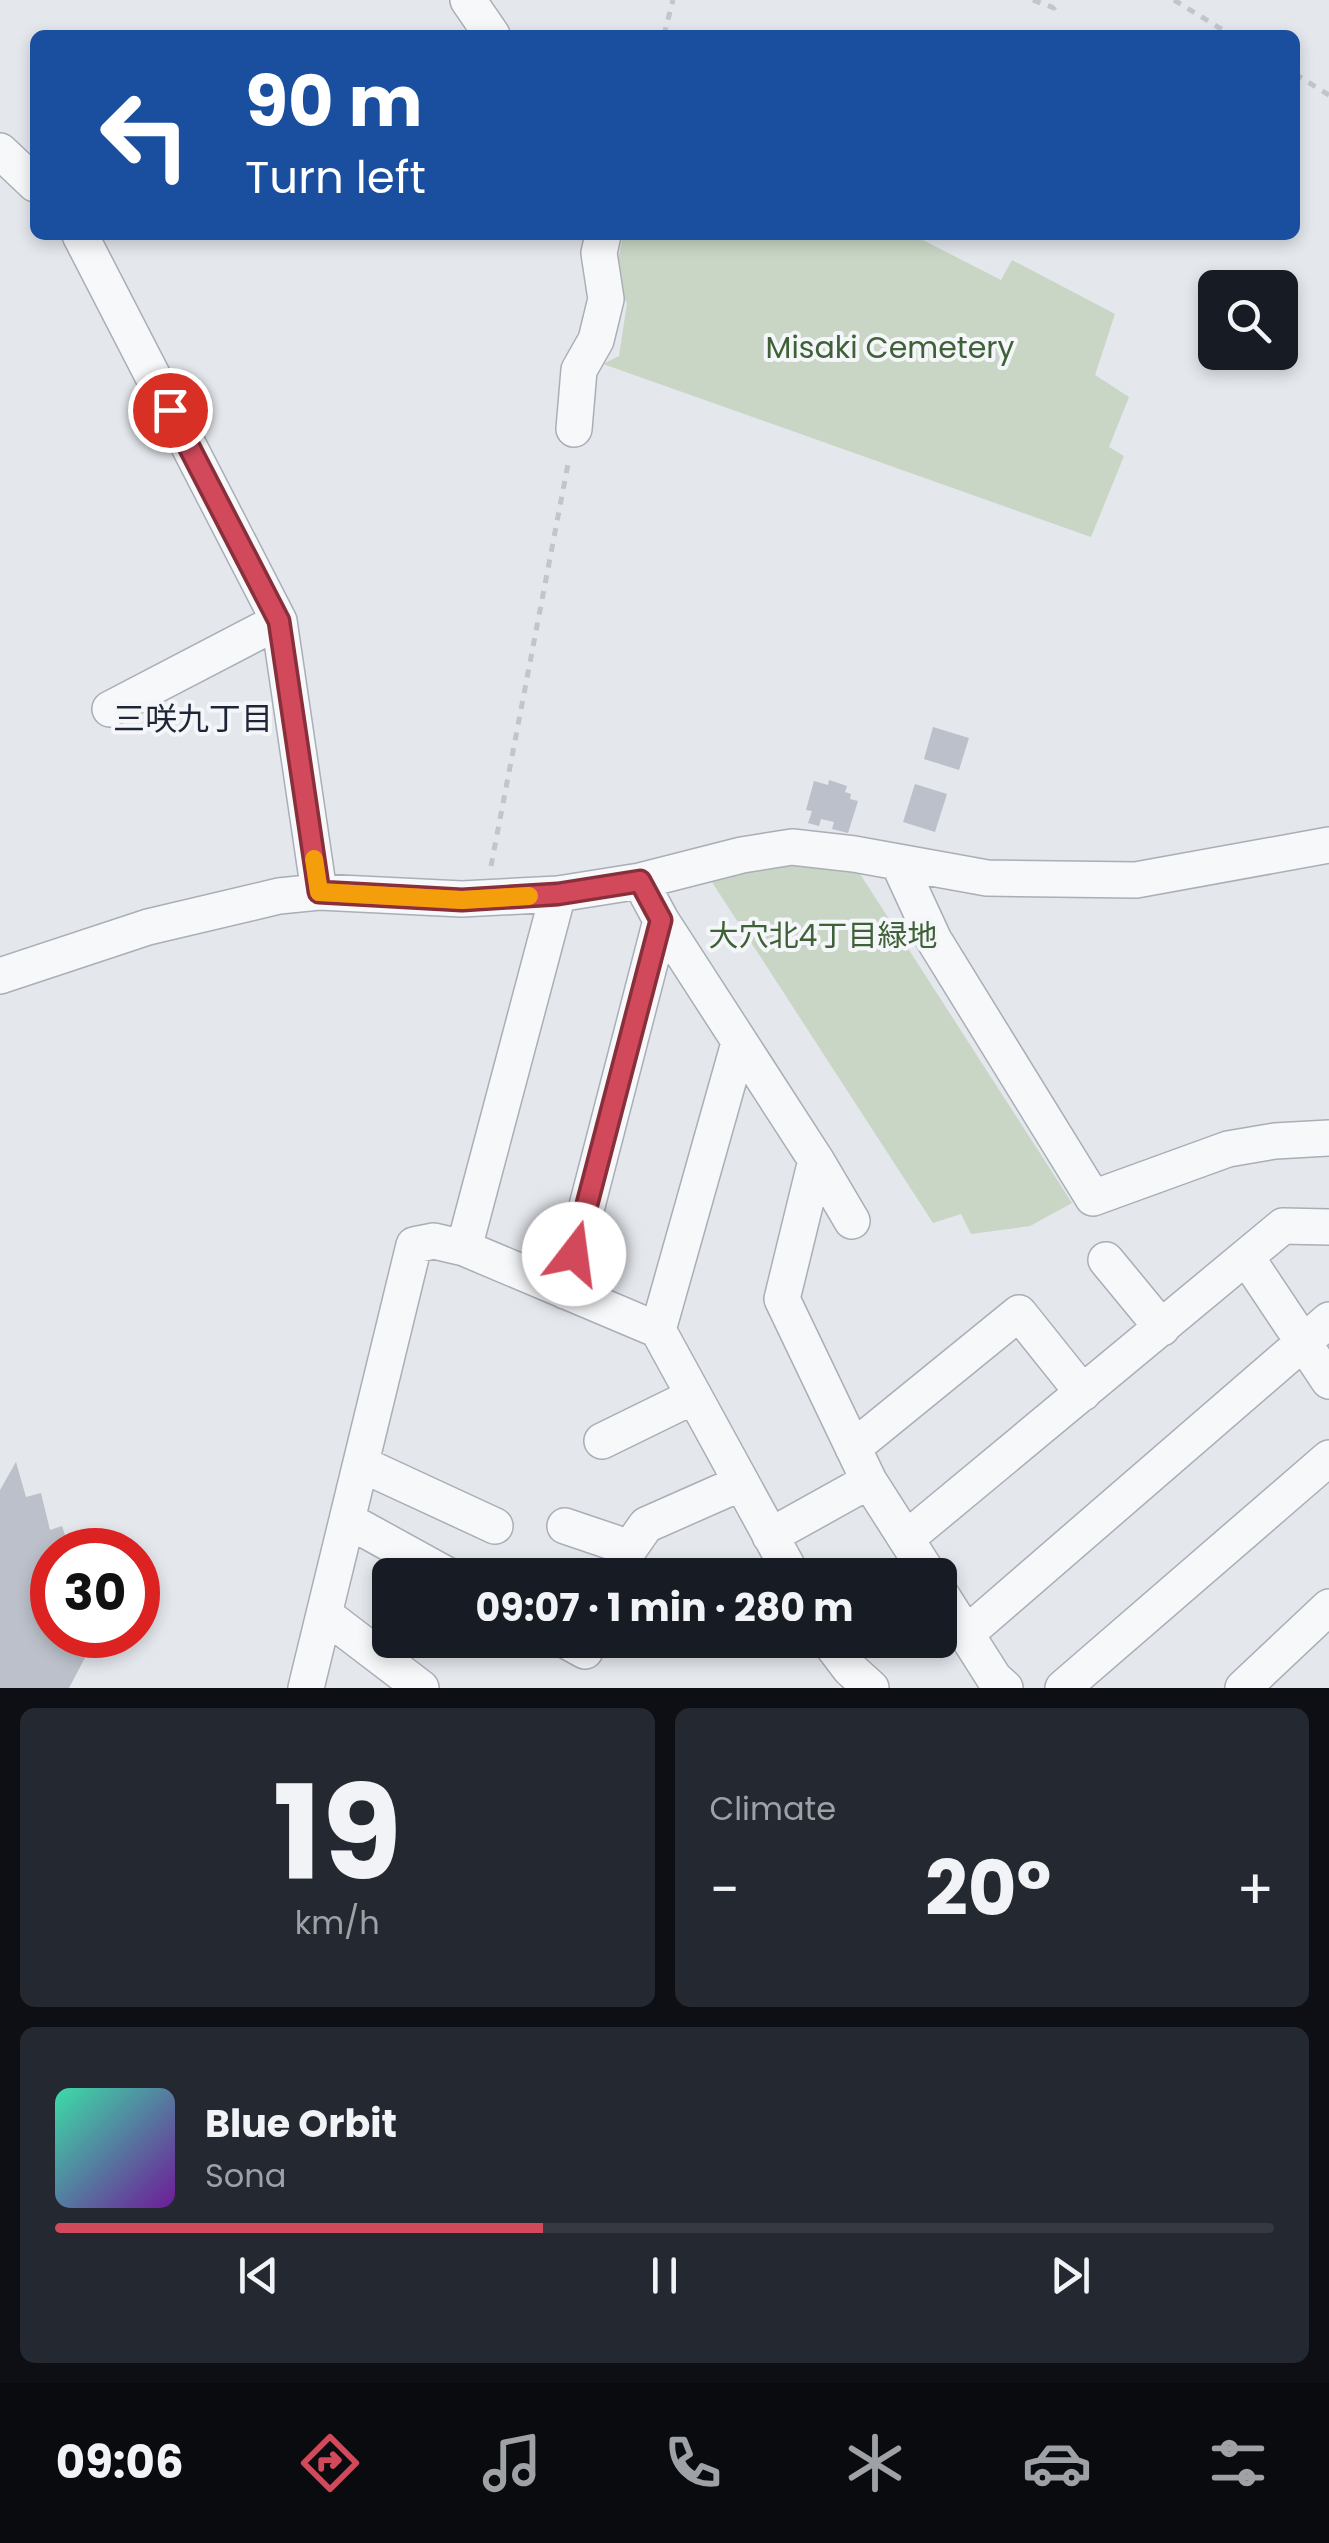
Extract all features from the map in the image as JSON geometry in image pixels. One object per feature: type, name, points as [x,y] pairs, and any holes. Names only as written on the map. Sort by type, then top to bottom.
[{"type":"street","points":[[468,0],[489,30]]},
{"type":"street","points":[[0,152],[30,179]]},
{"type":"street","points":[[83,240],[279,621],[319,892]]},
{"type":"street","points":[[574,429],[578,370],[596,340],[606,299],[599,253],[602,240]]},
{"type":"street","points":[[110,710],[279,621]]},
{"type":"street","points":[[0,976],[148,927],[279,896],[319,892],[485,898],[558,894],[640,881],[742,855],[792,847],[987,878],[1136,880],[1329,845]]},
{"type":"street","points":[[899,864],[934,940],[1093,1198],[1228,1150],[1275,1141],[1329,1138]]},
{"type":"street","points":[[640,881],[852,1221]]},
{"type":"street","points":[[464,1248],[558,894]]},
{"type":"street","points":[[565,1290],[661,920]]},
{"type":"street","points":[[658,1330],[739,1043]]},
{"type":"street","points":[[816,1160],[782,1298],[868,1481],[919,1558]]},
{"type":"street","points":[[907,1538],[1283,1226],[1329,1227]]},
{"type":"street","points":[[306,1688],[414,1245],[434,1241],[464,1248],[658,1330],[782,1558]]},
{"type":"street","points":[[1247,1258],[1329,1382]]},
{"type":"street","points":[[1106,1260],[1162,1328]]},
{"type":"street","points":[[853,1448],[1018,1313],[1084,1392]]},
{"type":"street","points":[[965,1635],[1329,1320]]},
{"type":"street","points":[[602,1441],[694,1396]]},
{"type":"street","points":[[1063,1688],[1329,1458]]},
{"type":"street","points":[[361,1464],[495,1526]]},
{"type":"street","points":[[770,1536],[868,1481]]},
{"type":"street","points":[[565,1526],[630,1548],[646,1526],[741,1483]]},
{"type":"street","points":[[347,1520],[416,1558]]},
{"type":"street","points":[[1243,1688],[1329,1607]]},
{"type":"street","points":[[324,1614],[421,1688]]},
{"type":"street","points":[[957,1622],[994,1678],[1005,1688]]},
{"type":"street","points":[[841,1658],[870,1688]]},
{"type":"path","points":[[665,30],[672,0]]},
{"type":"path","points":[[1033,0],[1054,8],[1060,0]]},
{"type":"path","points":[[1174,0],[1223,30]]},
{"type":"path","points":[[1300,77],[1329,95]]},
{"type":"path","points":[[485,898],[574,429]]},
{"type":"green space","name":"Misaki Cemetery","points":[[622,240],[923,240],[1001,280],[1012,260],[1115,314],[1095,375],[1129,397],[1109,447],[1124,456],[1091,537],[603,364],[619,356],[627,303],[614,282]]},
{"type":"green space","name":"大穴北4丁目緑地","points":[[807,863],[860,874],[1072,1203],[1030,1226],[971,1234],[961,1214],[933,1223],[708,876]]},
{"type":"building","points":[[933,727],[969,738],[959,770],[924,759]]},
{"type":"building","points":[[829,780],[847,786],[845,792],[851,794],[850,799],[858,801],[848,833],[832,829],[834,822],[821,819],[819,826],[808,823],[812,811],[806,810],[814,781],[828,785]]},
{"type":"building","points":[[915,784],[947,794],[935,832],[903,822]]},
{"type":"building","points":[[16,1462],[26,1497],[41,1493],[50,1528],[30,1528],[30,1658],[85,1658],[69,1688],[0,1688],[0,1490]]},
{"type":"slow traffic","points":[[314,859],[319,892],[462,900],[529,896]]},
{"type":"district","name":"三咲九丁目","points":[[193,719]]},
{"type":"route","points":[[170,410],[279,621],[319,892],[462,900],[558,894],[640,881],[661,920],[574,1254]]}]
